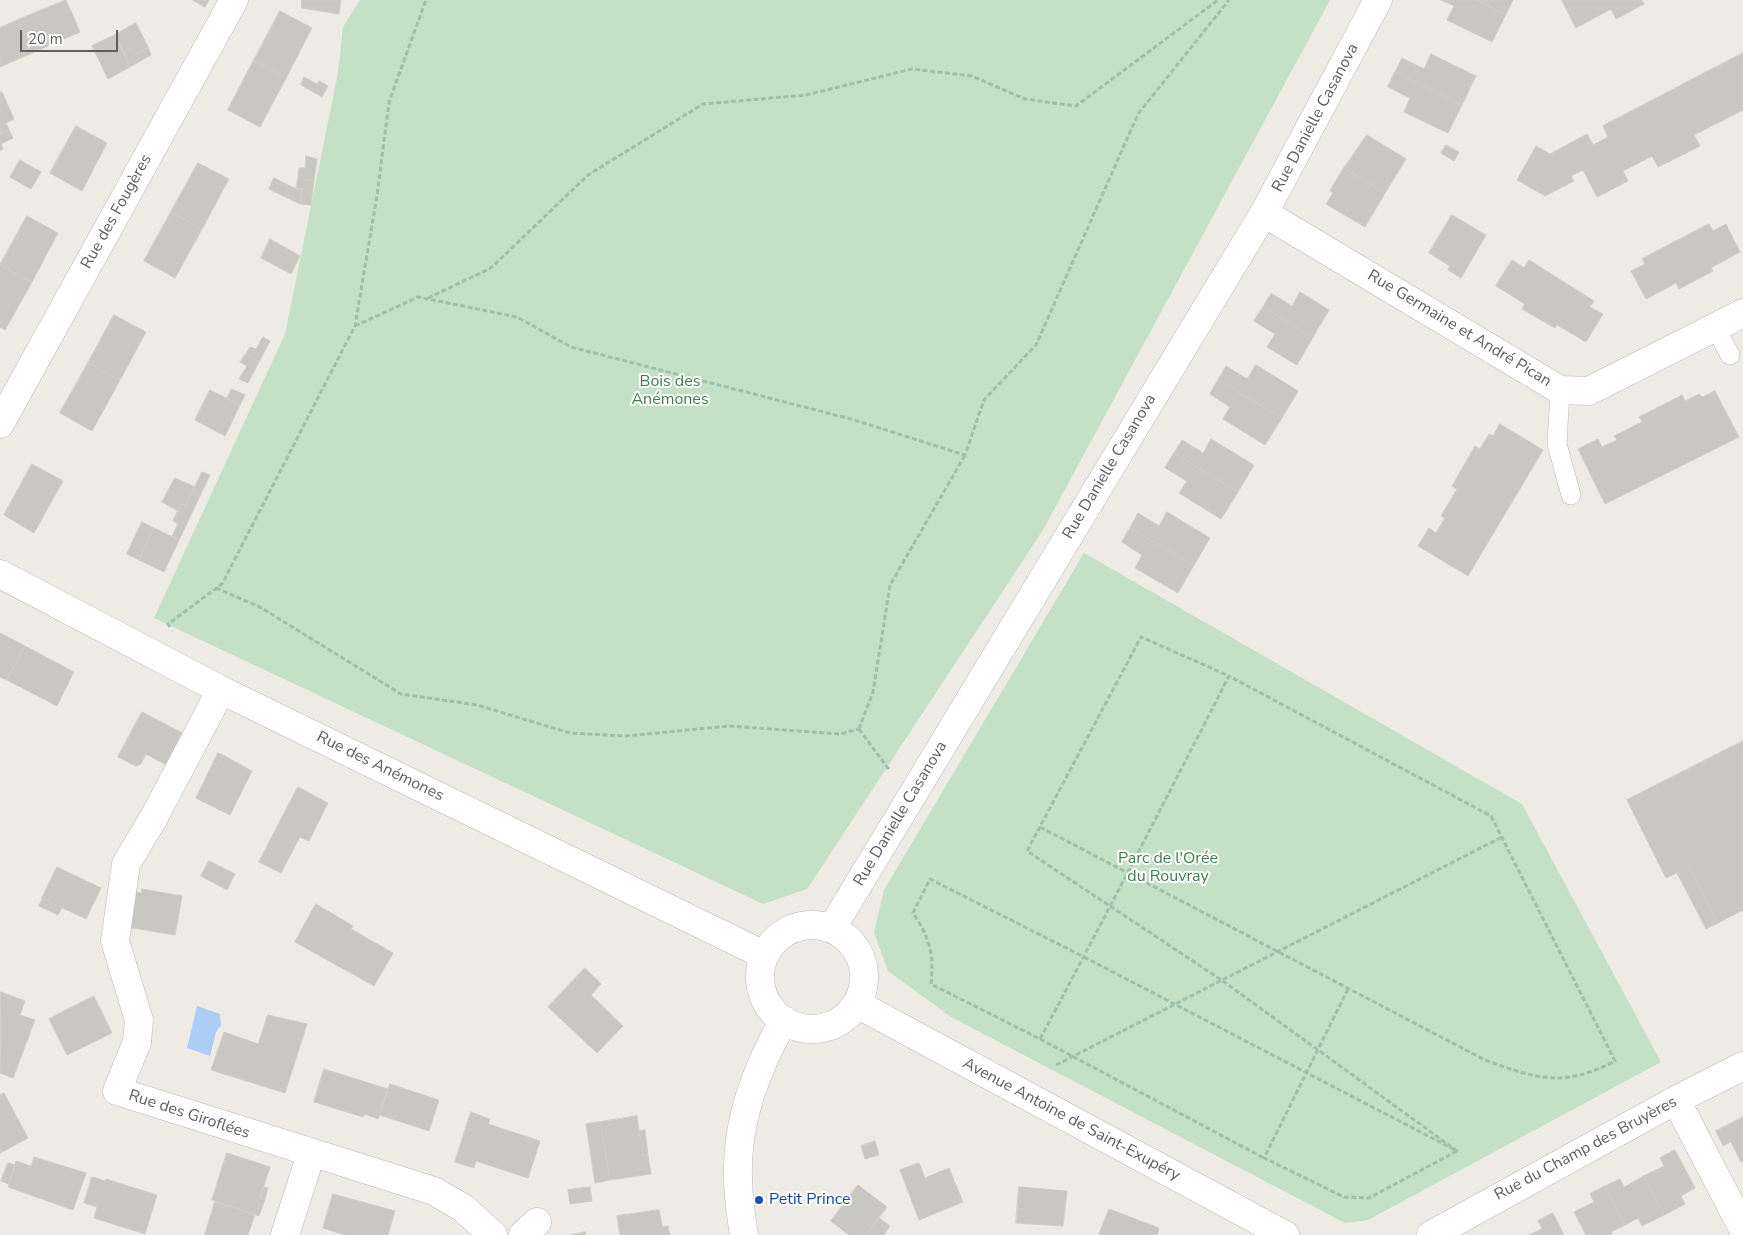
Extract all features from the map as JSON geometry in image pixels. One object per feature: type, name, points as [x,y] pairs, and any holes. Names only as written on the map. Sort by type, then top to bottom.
[{"type":"street","name":"Rue des Fougères","points":[[0,424],[234,0]]},
{"type":"street","name":"Rue Danielle Casanova","points":[[832,928],[1264,213],[1378,0]]},
{"type":"street","name":"Rue Germaine et André Pican","points":[[1264,213],[1560,390],[1589,391],[1743,313]]},
{"type":"street","name":"Rue des Anémones","points":[[0,574],[221,690],[764,955]]},
{"type":"street","name":"Rue des Giroflées","points":[[221,690],[153,820],[126,864],[115,941],[139,1020],[137,1042],[117,1091],[434,1192],[463,1208],[493,1235]]},
{"type":"street","points":[[812,924],[832,928],[848,939],[858,952],[863,964],[864,984],[857,1004],[847,1016],[824,1028],[803,1029],[784,1020],[768,1006],[760,989],[759,971],[764,955],[780,935],[799,926],[812,924]]},
{"type":"street","name":"Avenue Antoine de Saint-Exupéry","points":[[857,1004],[1285,1235]]},
{"type":"street","points":[[744,1235],[738,1176],[742,1128],[762,1061],[784,1020]]},
{"type":"street","name":"Rue du Champ des Bruyères","points":[[1431,1235],[1676,1100],[1743,1066]]},
{"type":"street","points":[[1676,1100],[1743,1229]]},
{"type":"street","points":[[285,1235],[311,1154]]},
{"type":"lane","points":[[1715,327],[1730,355]]},
{"type":"lane","points":[[1560,390],[1558,444],[1571,495]]},
{"type":"path","points":[[168,624],[222,584],[354,326],[377,196],[389,102],[426,0]]},
{"type":"path","points":[[427,299],[491,268],[588,174],[702,104],[806,95],[912,69],[972,76],[1025,99],[1076,106],[1218,0]]},
{"type":"path","points":[[860,729],[873,692],[890,585],[965,455],[984,400],[1036,345],[1138,114],[1229,0]]},
{"type":"path","points":[[354,326],[418,297],[517,317],[571,347],[851,419],[965,455]]},
{"type":"path","points":[[216,588],[260,607],[401,694],[476,706],[570,734],[626,736],[728,726],[840,734],[860,729]]},
{"type":"path","points":[[1040,826],[1485,1060],[1518,1072],[1547,1079],[1576,1078],[1615,1062],[1491,816],[1229,676],[1141,637],[1040,826],[1027,851],[1223,981],[1457,1151]]},
{"type":"path","points":[[1040,1039],[1229,676]]},
{"type":"path","points":[[860,729],[910,798]]},
{"type":"path","points":[[1056,1065],[1502,837]]},
{"type":"path","points":[[930,879],[1457,1151],[1369,1198],[1344,1197],[1264,1158],[1073,1056],[931,984],[932,960],[930,942],[913,913],[930,879]]},
{"type":"path","points":[[1264,1158],[1348,989]]},
{"type":"green space","name":"Bois des Anémones","points":[[360,0],[1330,0],[1043,530],[807,889],[763,904],[154,618],[285,334],[338,73],[343,27]]},
{"type":"green space","name":"Parc de l'Orée du Rouvray","points":[[1084,553],[1522,804],[1661,1062],[1368,1220],[1345,1223],[951,1017],[888,971],[874,932],[884,890]]},
{"type":"water","points":[[197,1006],[220,1014],[221,1025],[216,1032],[210,1056],[187,1048]]},
{"type":"building","points":[[66,0],[80,32],[32,53],[18,20]]},
{"type":"building","points":[[193,0],[209,0],[205,7]]},
{"type":"building","points":[[302,0],[341,0],[339,14],[302,8]]},
{"type":"building","points":[[1441,0],[1477,0],[1506,14],[1492,42],[1447,20],[1454,6]]},
{"type":"building","points":[[1477,0],[1513,0],[1506,14]]},
{"type":"building","points":[[1562,0],[1642,0],[1644,4],[1616,19],[1611,9],[1576,28]]},
{"type":"building","points":[[280,11],[312,28],[286,78],[254,60]]},
{"type":"building","points":[[18,20],[32,53],[0,67],[0,28]]},
{"type":"building","points":[[136,23],[148,47],[135,54],[132,48],[124,53],[115,35]]},
{"type":"building","points":[[115,35],[130,67],[108,79],[92,46]]},
{"type":"building","points":[[148,47],[151,55],[130,67],[124,53],[132,48],[135,54]]},
{"type":"building","points":[[1743,53],[1743,110],[1694,135],[1700,146],[1658,167],[1652,156],[1623,171],[1628,181],[1597,197],[1583,170],[1571,176],[1574,181],[1545,196],[1517,180],[1536,146],[1550,154],[1587,134],[1593,145],[1608,137],[1603,126]]},
{"type":"building","points":[[1431,54],[1476,76],[1462,105],[1395,72],[1402,58],[1424,69]]},
{"type":"building","points":[[254,60],[286,78],[260,127],[228,110]]},
{"type":"building","points":[[1395,72],[1462,105],[1448,133],[1404,112],[1410,98],[1388,87]]},
{"type":"building","points":[[304,77],[317,84],[319,81],[328,86],[322,97],[301,85]]},
{"type":"building","points":[[2,92],[14,119],[0,126],[0,93]]},
{"type":"building","points":[[6,123],[9,130],[0,135],[0,126]]},
{"type":"building","points":[[76,126],[107,143],[82,191],[50,173]]},
{"type":"building","points":[[9,130],[13,138],[1,144],[3,149],[0,151],[0,135]]},
{"type":"building","points":[[1367,135],[1406,159],[1385,193],[1344,168]]},
{"type":"building","points":[[1446,145],[1459,152],[1454,161],[1441,153]]},
{"type":"building","points":[[306,156],[317,159],[314,181],[298,179],[299,168],[305,168]]},
{"type":"building","points":[[20,160],[41,172],[31,189],[10,177]]},
{"type":"building","points":[[198,163],[229,179],[202,229],[171,212]]},
{"type":"building","points":[[1344,168],[1385,193],[1365,227],[1326,204],[1333,193],[1330,191]]},
{"type":"building","points":[[274,178],[296,189],[303,189],[300,204],[269,189]]},
{"type":"building","points":[[298,179],[314,181],[311,205],[300,204],[303,189],[296,189]]},
{"type":"building","points":[[171,212],[202,229],[175,278],[144,261]]},
{"type":"building","points":[[1452,215],[1486,235],[1461,278],[1448,270],[1450,266],[1429,253]]},
{"type":"building","points":[[27,216],[58,233],[32,282],[0,265]]},
{"type":"building","points":[[1709,224],[1713,231],[1726,224],[1740,252],[1711,268],[1713,271],[1679,289],[1676,283],[1646,299],[1631,271],[1645,264],[1642,259]]},
{"type":"building","points":[[270,239],[300,256],[291,274],[261,258]]},
{"type":"building","points":[[1512,260],[1524,268],[1529,260],[1594,301],[1590,307],[1603,314],[1586,342],[1557,325],[1555,328],[1522,309],[1525,304],[1496,286]]},
{"type":"building","points":[[0,265],[32,282],[5,330],[0,327]]},
{"type":"building","points":[[1300,292],[1329,310],[1313,337],[1263,307],[1271,293],[1292,306]]},
{"type":"building","points":[[1263,307],[1313,337],[1297,365],[1267,347],[1275,334],[1254,321]]},
{"type":"building","points":[[114,315],[146,332],[120,380],[88,363]]},
{"type":"building","points":[[263,337],[270,341],[259,362],[246,354],[250,347],[256,349]]},
{"type":"building","points":[[246,354],[259,362],[248,383],[239,379],[247,366],[240,362]]},
{"type":"building","points":[[88,363],[120,380],[92,431],[60,413]]},
{"type":"building","points":[[1256,365],[1298,391],[1282,418],[1218,380],[1226,366],[1247,379]]},
{"type":"building","points":[[1218,380],[1282,418],[1265,445],[1223,419],[1230,407],[1210,394]]},
{"type":"building","points":[[232,389],[245,395],[240,405],[227,398]]},
{"type":"building","points":[[210,390],[240,405],[225,436],[195,420]]},
{"type":"building","points":[[1715,391],[1739,437],[1605,504],[1578,449],[1598,439],[1602,447],[1617,440],[1614,436],[1642,422],[1639,417],[1682,395],[1685,401],[1699,394],[1702,397]]},
{"type":"building","points":[[1500,424],[1543,450],[1468,576],[1418,546],[1429,528],[1436,533],[1445,518],[1441,516],[1457,489],[1452,486],[1475,446],[1480,449],[1489,434],[1493,436]]},
{"type":"building","points":[[1211,439],[1254,465],[1238,492],[1174,453],[1182,440],[1203,453]]},
{"type":"building","points":[[1174,453],[1238,492],[1221,519],[1179,493],[1187,481],[1165,468]]},
{"type":"building","points":[[32,464],[63,481],[34,533],[4,515]]},
{"type":"building","points":[[202,472],[210,475],[200,496],[192,493]]},
{"type":"building","points":[[175,478],[195,487],[186,505],[181,504],[178,511],[162,502]]},
{"type":"building","points":[[192,493],[200,496],[190,517],[178,511],[181,504],[186,505]]},
{"type":"building","points":[[178,511],[190,517],[179,540],[172,536],[178,524],[173,521]]},
{"type":"building","points":[[1167,512],[1210,538],[1194,565],[1130,528],[1138,513],[1159,526]]},
{"type":"building","points":[[142,522],[154,528],[139,560],[127,554]]},
{"type":"building","points":[[154,528],[179,540],[164,572],[139,560]]},
{"type":"building","points":[[1130,528],[1194,565],[1178,593],[1135,568],[1142,555],[1122,542]]},
{"type":"building","points":[[0,633],[25,646],[7,680],[0,677]]},
{"type":"building","points":[[25,646],[74,672],[57,706],[7,680]]},
{"type":"building","points":[[142,712],[190,737],[174,769],[146,754],[141,764],[136,766],[118,757]]},
{"type":"building","points":[[1743,741],[1743,910],[1718,923],[1689,867],[1666,878],[1627,800]]},
{"type":"building","points":[[218,753],[223,755],[218,766],[213,763]]},
{"type":"building","points":[[223,755],[252,771],[230,815],[196,798],[213,763],[218,766]]},
{"type":"building","points":[[298,787],[328,803],[309,841],[300,837],[281,873],[259,862]]},
{"type":"building","points":[[209,861],[235,874],[227,890],[201,876]]},
{"type":"building","points":[[57,867],[101,888],[86,919],[42,898]]},
{"type":"building","points":[[1689,867],[1718,923],[1706,929],[1677,873]]},
{"type":"building","points":[[142,889],[182,896],[175,935],[122,926],[128,891],[141,893]]},
{"type":"building","points":[[43,898],[62,908],[58,915],[39,906]]},
{"type":"building","points":[[316,904],[353,926],[351,929],[393,953],[374,986],[295,942]]},
{"type":"building","points":[[585,968],[601,984],[591,995],[623,1026],[597,1053],[548,1007]]},
{"type":"building","points":[[1,992],[25,1001],[20,1015],[35,1020],[13,1078],[0,1073]]},
{"type":"building","points":[[94,996],[112,1033],[67,1055],[49,1019]]},
{"type":"building","points":[[268,1015],[307,1024],[285,1093],[211,1070],[224,1032],[258,1044]]},
{"type":"building","points":[[324,1069],[388,1089],[378,1119],[365,1114],[363,1117],[314,1102]]},
{"type":"building","points":[[390,1084],[439,1100],[429,1131],[380,1115]]},
{"type":"building","points":[[4,1093],[28,1138],[0,1153],[0,1095]]},
{"type":"building","points":[[471,1112],[490,1119],[488,1124],[540,1141],[528,1178],[476,1161],[474,1168],[455,1162]]},
{"type":"building","points":[[637,1116],[643,1156],[648,1155],[651,1174],[610,1180],[600,1122]]},
{"type":"building","points":[[1743,1117],[1743,1161],[1741,1162],[1731,1142],[1723,1146],[1716,1131]]},
{"type":"building","points":[[600,1122],[610,1180],[595,1183],[586,1124]]},
{"type":"building","points":[[645,1130],[648,1155],[643,1156],[639,1131]]},
{"type":"building","points":[[875,1141],[879,1155],[865,1159],[861,1146]]},
{"type":"building","points":[[1675,1150],[1695,1188],[1681,1196],[1685,1204],[1664,1215],[1644,1176],[1664,1166],[1660,1158]]},
{"type":"building","points":[[227,1153],[270,1167],[260,1198],[265,1199],[259,1216],[212,1200]]},
{"type":"building","points":[[34,1157],[86,1173],[73,1210],[8,1187],[16,1161],[31,1166]]},
{"type":"building","points":[[8,1163],[15,1165],[9,1184],[1,1181]]},
{"type":"building","points":[[919,1163],[925,1178],[949,1168],[963,1202],[919,1220],[900,1170]]},
{"type":"building","points":[[1644,1176],[1664,1215],[1642,1226],[1638,1218],[1625,1225],[1605,1186],[1620,1179],[1624,1187]]},
{"type":"building","points":[[92,1177],[105,1181],[106,1179],[157,1195],[145,1234],[94,1218],[97,1207],[84,1203]]},
{"type":"building","points":[[858,1185],[887,1207],[866,1235],[849,1235],[831,1221]]},
{"type":"building","points":[[1605,1186],[1625,1225],[1611,1232],[1612,1235],[1586,1235],[1574,1212],[1594,1202],[1590,1194]]},
{"type":"building","points":[[263,1187],[268,1188],[265,1199],[260,1198]]},
{"type":"building","points":[[590,1187],[592,1201],[570,1204],[568,1190]]},
{"type":"building","points":[[1019,1187],[1067,1191],[1063,1226],[1016,1223]]},
{"type":"building","points":[[333,1194],[395,1211],[388,1235],[345,1235],[323,1228]]},
{"type":"building","points":[[215,1202],[255,1214],[248,1235],[205,1235]]},
{"type":"building","points":[[1109,1209],[1159,1228],[1157,1235],[1099,1235]]},
{"type":"building","points":[[659,1210],[664,1235],[620,1235],[617,1216]]},
{"type":"building","points":[[1553,1213],[1564,1235],[1529,1235],[1542,1229],[1538,1221]]},
{"type":"building","points":[[879,1218],[890,1226],[884,1235],[866,1235]]},
{"type":"building","points":[[668,1226],[670,1235],[664,1235],[663,1227]]},
{"type":"building","points":[[585,1232],[586,1235],[571,1235]]},
{"type":"place","name":"Petit Prince","points":[[759,1200]]}]
